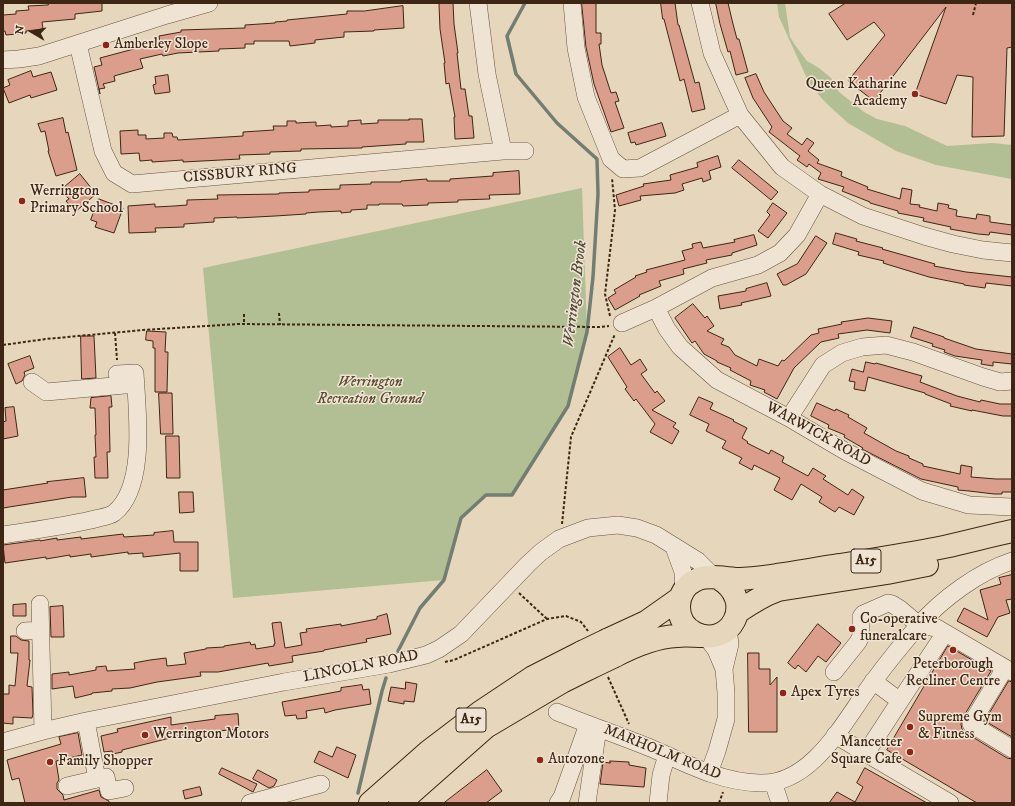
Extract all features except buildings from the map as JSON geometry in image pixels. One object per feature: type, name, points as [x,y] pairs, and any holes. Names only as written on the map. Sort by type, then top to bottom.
[{"type":"highway","name":"A15","points":[[400,803],[486,727],[562,682],[598,654],[646,622],[682,594],[689,584],[697,579],[705,577],[741,579],[793,572],[944,547],[1012,531]]},
{"type":"highway","name":"A15","points":[[370,803],[429,751],[479,713],[533,678],[598,654],[636,646],[654,640],[676,636],[716,636],[760,597],[778,590],[887,573],[1012,547]]},
{"type":"highway","points":[[716,578],[727,583],[733,590],[738,604],[733,620]]},
{"type":"highway","points":[[682,594],[679,606],[680,615],[683,622],[688,629],[704,636]]},
{"type":"street","points":[[3,60],[39,56],[209,3]]},
{"type":"street","points":[[478,3],[487,74],[502,151]]},
{"type":"street","points":[[572,3],[576,48],[586,97],[617,164],[640,168],[740,115]]},
{"type":"street","points":[[700,3],[712,53],[740,115],[782,167],[820,194],[863,216],[924,236],[983,250],[1012,253]]},
{"type":"street","name":"CISSBURY RING","points":[[78,44],[103,151],[114,173],[132,184],[502,151],[525,151]]},
{"type":"street","points":[[615,324],[656,308],[712,278],[758,265],[780,253],[797,235],[820,194]]},
{"type":"street","name":"WARWICK ROAD","points":[[656,308],[667,329],[680,347],[717,380],[789,418],[844,451],[922,491],[969,505],[1012,507]]},
{"type":"street","points":[[789,418],[824,365],[842,353],[862,348],[886,345],[913,352],[983,378],[1000,382],[1012,381]]},
{"type":"street","points":[[3,535],[89,520],[113,514],[124,502],[133,482],[138,450],[136,384],[135,373],[117,374]]},
{"type":"street","points":[[32,382],[46,392],[86,390],[136,384]]},
{"type":"street","name":"LINCOLN ROAD","points":[[3,742],[44,730],[86,721],[291,681],[389,664],[426,655],[439,649],[460,634],[528,564],[542,552],[559,539],[588,528],[618,525],[637,528],[656,535],[698,561],[716,578]]},
{"type":"street","points":[[674,547],[683,572],[682,594]]},
{"type":"street","name":"MARHOLM ROAD","points":[[557,712],[727,779],[759,784],[780,781],[801,771],[820,754],[873,681],[919,625],[955,592],[969,582],[991,569],[1012,561]]},
{"type":"street","points":[[40,604],[33,631],[44,730]]},
{"type":"street","points":[[834,672],[858,642],[860,636],[861,617],[868,611],[892,604],[919,625],[1008,670],[971,724],[1012,749]]},
{"type":"street","points":[[724,669],[730,644],[733,620]]},
{"type":"street","points":[[866,753],[900,701],[939,634]]},
{"type":"street","points":[[704,636],[716,650],[724,669],[726,693],[726,719],[717,752],[709,773]]},
{"type":"street","points":[[873,681],[900,701]]},
{"type":"street","points":[[86,721],[96,779]]},
{"type":"street","points":[[558,803],[593,726]]},
{"type":"street","points":[[587,803],[593,726]]},
{"type":"street","points":[[835,735],[950,803]]},
{"type":"street","points":[[658,803],[661,776],[667,755]]},
{"type":"street","points":[[68,786],[106,777],[109,791],[125,788]]},
{"type":"street","points":[[772,782],[780,803]]},
{"type":"street","points":[[250,803],[270,800],[321,784]]},
{"type":"path","points":[[973,15],[976,3]]},
{"type":"path","points":[[562,522],[571,437],[615,334],[615,324],[605,294],[615,210],[617,164]]},
{"type":"path","points":[[279,313],[280,325]]},
{"type":"path","points":[[244,314],[244,324]]},
{"type":"path","points":[[3,345],[46,339],[244,324],[599,327],[615,324]]},
{"type":"path","points":[[115,333],[117,374]]},
{"type":"path","points":[[517,591],[547,619]]},
{"type":"path","points":[[440,664],[454,660],[547,619],[566,616],[581,622],[598,654],[633,733],[634,742]]},
{"type":"green space","points":[[777,3],[785,3],[790,37],[807,61],[819,68],[831,78],[839,92],[864,112],[877,119],[905,126],[947,146],[993,143],[1012,145],[1012,179],[936,165],[896,151],[848,123],[827,104],[810,85],[779,17]]},
{"type":"green space","name":"Werrington Recreation Ground","points":[[582,188],[587,332],[568,406],[512,495],[486,495],[461,519],[444,580],[233,598],[203,268]]},
{"type":"waterway","name":"Werrington Brook","points":[[398,651],[420,608],[444,580],[461,518],[486,495],[512,495],[568,406],[587,332],[593,277],[598,194],[597,159],[557,123],[516,74],[507,36],[525,3]]},
{"type":"waterway","name":"Werrington Brook","points":[[358,793],[386,678]]},
{"type":"place","name":"Amberley Slope","points":[[106,45]]},
{"type":"place","name":"Queen Katharine Academy","points":[[915,94]]},
{"type":"place","name":"Werrington Primary School","points":[[22,201]]},
{"type":"place","name":"Co-operative funeralcare","points":[[852,629]]},
{"type":"place","name":"Peterborough Recliner Centre","points":[[953,650]]},
{"type":"place","name":"Apex Tyres","points":[[783,693]]},
{"type":"place","name":"Supreme Gym & Fitness","points":[[910,727]]},
{"type":"place","name":"Werrington Motors","points":[[145,735]]},
{"type":"place","name":"Mancetter Square Cafe","points":[[910,752]]},
{"type":"place","name":"Autozone","points":[[540,760]]},
{"type":"place","name":"Family Shopper","points":[[50,762]]}]
